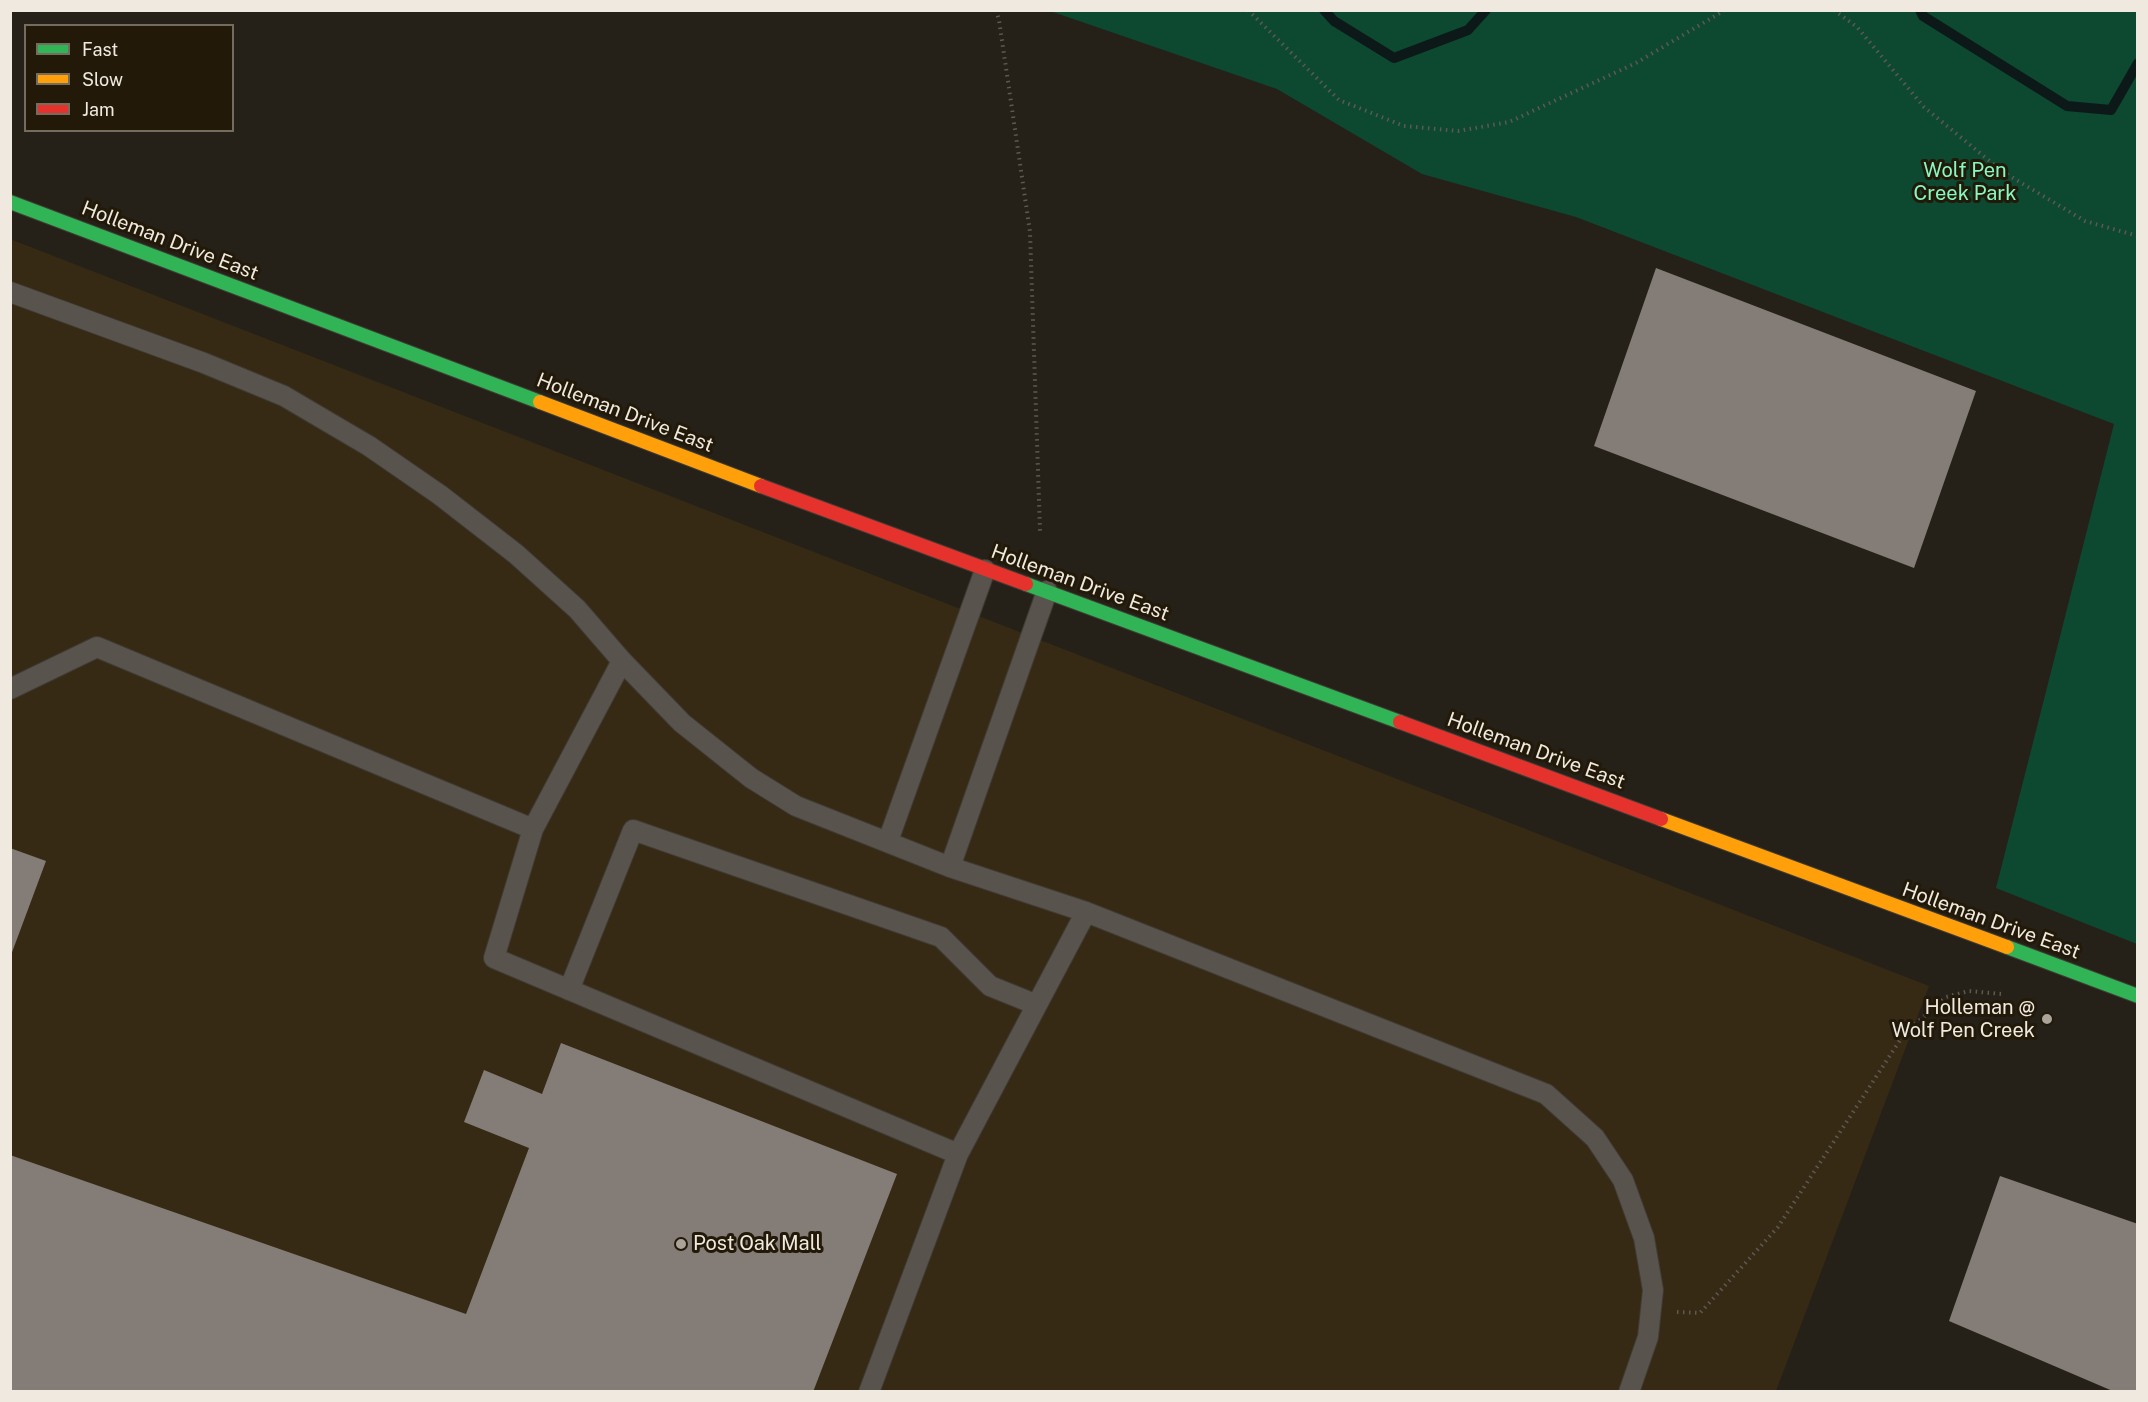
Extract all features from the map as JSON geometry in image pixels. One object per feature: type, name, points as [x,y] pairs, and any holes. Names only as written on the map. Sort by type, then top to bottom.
[{"type":"street","name":"Holleman Drive East","points":[[10,202],[985,570],[2138,996]]},
{"type":"lane","points":[[10,292],[204,363],[284,396],[360,441],[440,495],[516,554],[577,609],[622,661],[682,723],[751,778],[796,806],[950,867],[1086,912],[1546,1094],[1594,1138],[1623,1180],[1644,1238],[1653,1290],[1651,1311],[1648,1337],[1629,1392]]},
{"type":"lane","points":[[888,841],[985,570]]},
{"type":"lane","points":[[950,867],[1047,591]]},
{"type":"lane","points":[[10,688],[97,647],[533,829]]},
{"type":"lane","points":[[622,661],[533,829],[494,958],[958,1154]]},
{"type":"lane","points":[[569,990],[633,830],[941,937],[990,986],[1037,1005]]},
{"type":"lane","points":[[869,1392],[958,1154],[1086,912]]},
{"type":"path","points":[[996,10],[1030,232],[1040,531]]},
{"type":"path","points":[[1248,10],[1339,100],[1404,126],[1458,131],[1509,122],[1636,63],[1725,10]]},
{"type":"path","points":[[1834,10],[1857,27],[1924,107],[2002,172],[2085,221],[2138,236]]},
{"type":"path","points":[[1651,1311],[1700,1313],[1724,1287],[1778,1227],[1904,1034],[1946,997],[1969,991],[2002,994]]},
{"type":"shaded area","points":[[10,239],[1929,986],[1776,1391],[11,1391]]},
{"type":"green space","name":"Wolf Pen Creek Park","points":[[1050,11],[2137,11],[2137,944],[1996,888],[2114,424],[1576,217],[1422,174],[1277,89]]},
{"type":"building","points":[[1656,268],[1976,391],[1914,568],[1594,446]]},
{"type":"building","points":[[10,848],[46,861],[11,955],[10,955]]},
{"type":"building","name":"Post Oak Mall","points":[[561,1043],[897,1174],[813,1392],[10,1392],[10,1155],[466,1314],[529,1148],[464,1122],[484,1070],[542,1094]]},
{"type":"building","points":[[2000,1176],[2138,1224],[2138,1392],[2115,1392],[1949,1321]]},
{"type":"waterway","points":[[1324,10],[1334,21],[1394,58],[1468,30],[1486,10]]},
{"type":"waterway","points":[[1920,10],[1923,16],[2067,106],[2111,110],[2138,63]]},
{"type":"traffic: fast","points":[[10,202],[540,402]]},
{"type":"traffic: fast","points":[[1026,584],[1400,722]]},
{"type":"traffic: fast","points":[[2007,947],[2138,996]]},
{"type":"traffic: slow","points":[[540,402],[761,486]]},
{"type":"traffic: slow","points":[[1661,819],[2007,947]]},
{"type":"traffic: jam","points":[[761,486],[1026,584]]},
{"type":"traffic: jam","points":[[1400,722],[1661,819]]},
{"type":"place","name":"Holleman @ Wolf Pen Creek","points":[[2047,1019]]},
{"type":"place","name":"Post Oak Mall","points":[[681,1244]]}]
